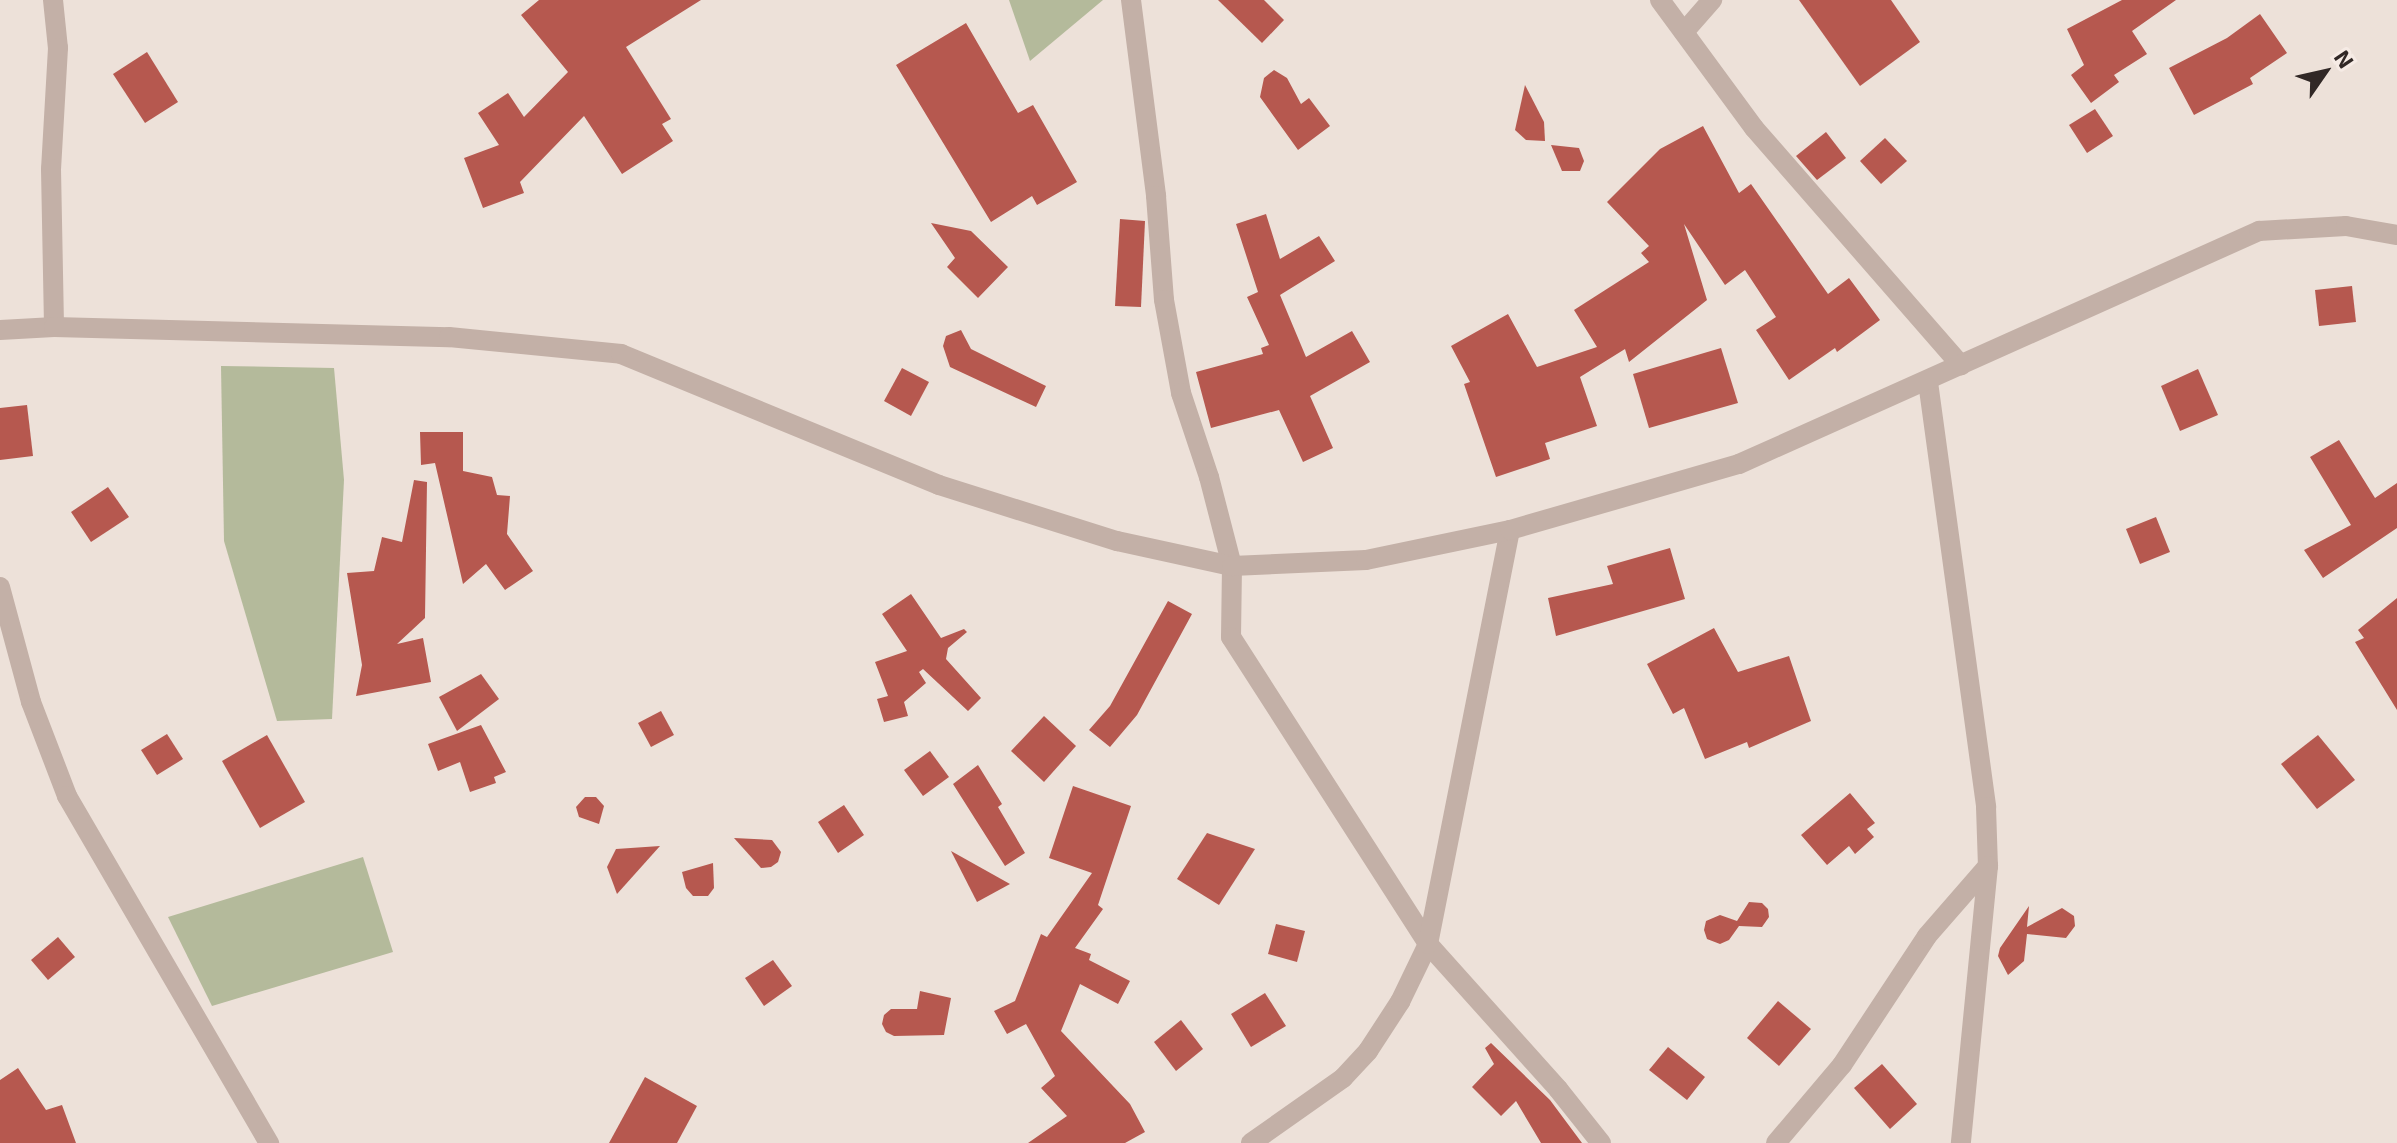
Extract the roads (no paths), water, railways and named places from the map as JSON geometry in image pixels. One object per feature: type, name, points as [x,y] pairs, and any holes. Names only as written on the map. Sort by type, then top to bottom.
[{"type":"street","points":[[53,0],[58,48],[51,169],[54,327]]},
{"type":"street","points":[[1131,0],[1156,196],[1164,300],[1181,393],[1209,477],[1232,566],[1231,637],[1428,944],[1558,1089],[1601,1143]]},
{"type":"street","points":[[1660,0],[1754,128],[1961,365]]},
{"type":"street","points":[[1684,32],[1712,0]]},
{"type":"street","points":[[0,330],[54,327],[449,337],[621,354],[939,485],[1117,541],[1232,566],[1366,560],[1510,530],[1739,464],[1928,382],[2259,231],[2346,226],[2397,235]]},
{"type":"street","points":[[1928,382],[1986,807],[1988,866],[1961,1143]]},
{"type":"street","points":[[1251,1143],[1333,1087],[1368,1051],[1400,1002],[1428,944],[1510,530]]},
{"type":"street","points":[[0,587],[31,702],[67,796],[269,1143]]},
{"type":"street","points":[[1776,1143],[1842,1065],[1927,936],[1988,866]]}]
